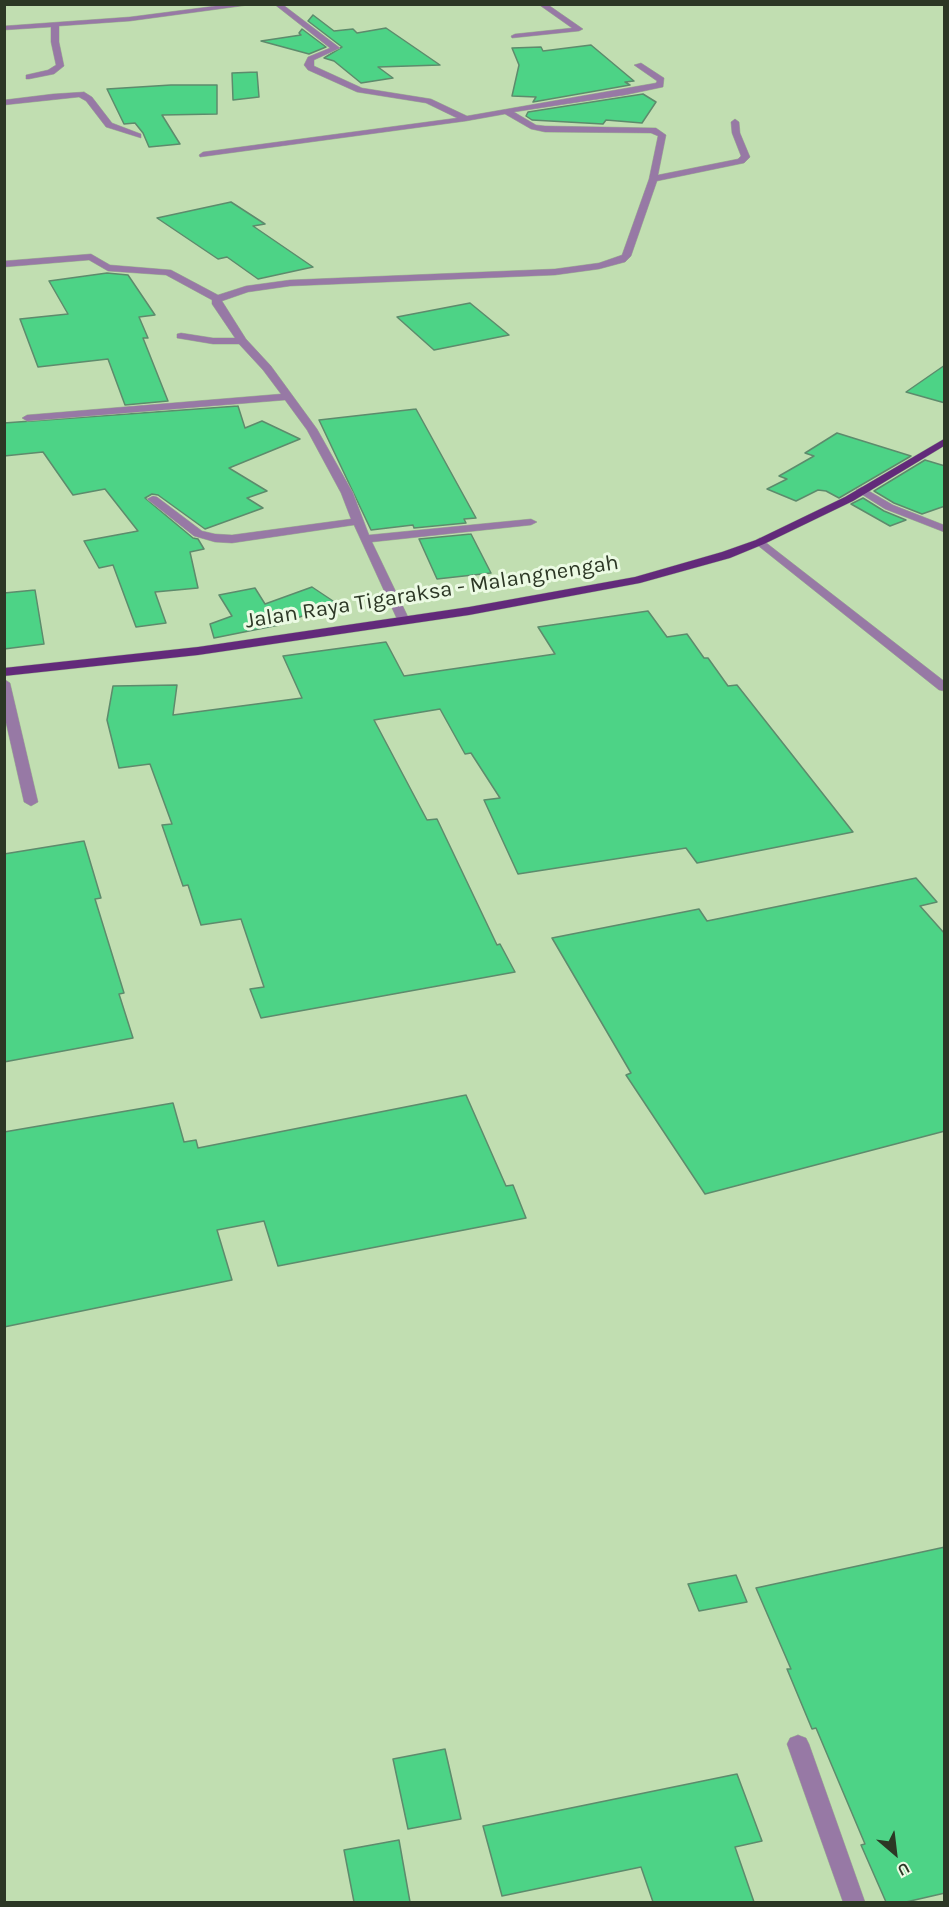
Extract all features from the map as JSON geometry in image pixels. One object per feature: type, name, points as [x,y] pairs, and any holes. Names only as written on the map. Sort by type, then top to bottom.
[{"type":"main road","name":"Jalan Raya Tigaraksa - Malangnengah","points":[[4,672],[198,651],[469,611],[591,590],[706,561],[760,542],[862,490],[945,442]]},
{"type":"street","points":[[4,28],[130,19],[253,4]]},
{"type":"street","points":[[277,4],[336,48],[311,59],[308,65],[311,68],[360,90],[428,101],[466,119]]},
{"type":"street","points":[[515,36],[579,29],[541,4]]},
{"type":"street","points":[[29,77],[51,72],[60,66],[54,24]]},
{"type":"street","points":[[203,155],[466,119],[538,105],[625,93],[660,85],[661,80],[639,65]]},
{"type":"street","points":[[4,103],[72,93],[83,95],[109,125],[138,136]]},
{"type":"street","points":[[217,299],[246,289],[290,283],[555,272],[610,264],[626,256],[653,179],[662,135],[659,132],[545,129],[534,127],[507,112]]},
{"type":"street","points":[[653,179],[741,161],[746,157],[735,133],[735,123]]},
{"type":"street","points":[[4,264],[91,257],[108,268],[168,272],[217,299],[242,341],[267,368],[312,429],[347,493],[365,539],[403,620]]},
{"type":"street","points":[[181,336],[213,341],[242,341]]},
{"type":"street","points":[[27,418],[287,396]]},
{"type":"street","points":[[862,490],[890,507],[945,529]]},
{"type":"street","points":[[153,499],[198,534],[215,538],[232,539],[358,521]]},
{"type":"street","points":[[365,539],[531,522]]},
{"type":"street","points":[[760,542],[945,687]]},
{"type":"street","points":[[4,683],[31,802]]},
{"type":"street","points":[[798,1744],[854,1902]]},
{"type":"building","points":[[313,15],[334,31],[353,29],[357,33],[386,28],[440,65],[378,67],[393,78],[361,83],[334,61],[324,58],[342,47],[308,21]]},
{"type":"building","points":[[302,29],[326,47],[309,54],[261,41],[301,35],[299,33]]},
{"type":"building","points":[[591,45],[634,81],[625,82],[630,85],[533,102],[536,97],[512,96],[519,65],[512,48],[541,47],[543,51]]},
{"type":"building","points":[[257,72],[259,97],[233,100],[232,73]]},
{"type":"building","points":[[217,85],[217,114],[162,115],[180,144],[149,147],[143,133],[135,123],[124,124],[107,89]]},
{"type":"building","points":[[643,94],[656,102],[642,123],[606,120],[603,124],[532,120],[526,116],[528,112]]},
{"type":"building","points":[[231,202],[265,224],[253,226],[313,267],[258,279],[227,257],[218,259],[157,218]]},
{"type":"building","points":[[107,273],[128,275],[155,315],[139,317],[148,338],[143,338],[168,401],[125,405],[108,359],[38,367],[20,319],[68,314],[49,281]]},
{"type":"building","points":[[470,303],[509,335],[434,350],[397,317]]},
{"type":"building","points":[[945,365],[945,403],[906,392]]},
{"type":"building","points":[[238,406],[245,428],[262,421],[300,439],[229,468],[267,491],[247,498],[263,508],[205,529],[158,495],[152,494],[145,498],[193,538],[198,539],[204,549],[190,552],[198,588],[155,592],[166,623],[136,627],[113,565],[99,568],[84,541],[138,531],[105,489],[73,495],[43,452],[4,456],[4,423]]},
{"type":"building","points":[[416,409],[476,518],[464,519],[466,523],[414,528],[413,525],[371,530],[319,420]]},
{"type":"building","points":[[837,433],[911,456],[839,498],[826,491],[818,490],[796,501],[767,489],[787,479],[779,476],[814,456],[805,453]]},
{"type":"building","points":[[925,460],[945,466],[945,506],[922,514],[894,503],[874,491]]},
{"type":"building","points":[[863,498],[884,511],[906,520],[890,526],[851,504]]},
{"type":"building","points":[[471,534],[491,573],[437,579],[419,539]]},
{"type":"building","points":[[312,587],[336,603],[279,625],[214,638],[210,624],[232,616],[219,595],[255,588],[265,604]]},
{"type":"building","points":[[35,590],[44,644],[4,649],[4,593]]},
{"type":"building","points":[[648,611],[667,637],[687,634],[728,686],[737,685],[853,832],[697,863],[686,848],[518,874],[484,800],[500,798],[471,753],[465,754],[440,709],[374,720],[427,820],[437,819],[497,945],[500,944],[515,972],[261,1018],[250,989],[264,987],[241,919],[201,925],[188,885],[183,886],[162,825],[172,824],[150,764],[119,768],[107,720],[113,686],[177,685],[173,715],[302,698],[283,656],[386,642],[404,676],[555,654],[538,627]]},
{"type":"building","points":[[84,841],[101,898],[95,899],[124,993],[119,994],[133,1038],[4,1062],[4,854]]},
{"type":"building","points":[[916,878],[937,902],[920,906],[945,934],[945,1131],[705,1194],[626,1075],[631,1073],[552,938],[699,909],[707,921]]},
{"type":"building","points":[[466,1095],[506,1186],[513,1185],[526,1218],[278,1266],[264,1221],[217,1230],[232,1280],[4,1327],[4,1132],[173,1103],[184,1142],[196,1140],[198,1148]]},
{"type":"building","points":[[945,1547],[945,1893],[906,1902],[886,1902],[861,1845],[865,1844],[816,1728],[812,1729],[787,1669],[791,1669],[756,1588]]},
{"type":"building","points":[[736,1575],[747,1602],[699,1611],[688,1584]]},
{"type":"building","points":[[445,1749],[461,1819],[408,1829],[393,1759]]},
{"type":"building","points":[[737,1774],[762,1841],[735,1847],[754,1902],[653,1902],[641,1867],[502,1896],[483,1826]]},
{"type":"building","points":[[399,1840],[410,1902],[354,1902],[344,1850]]}]
